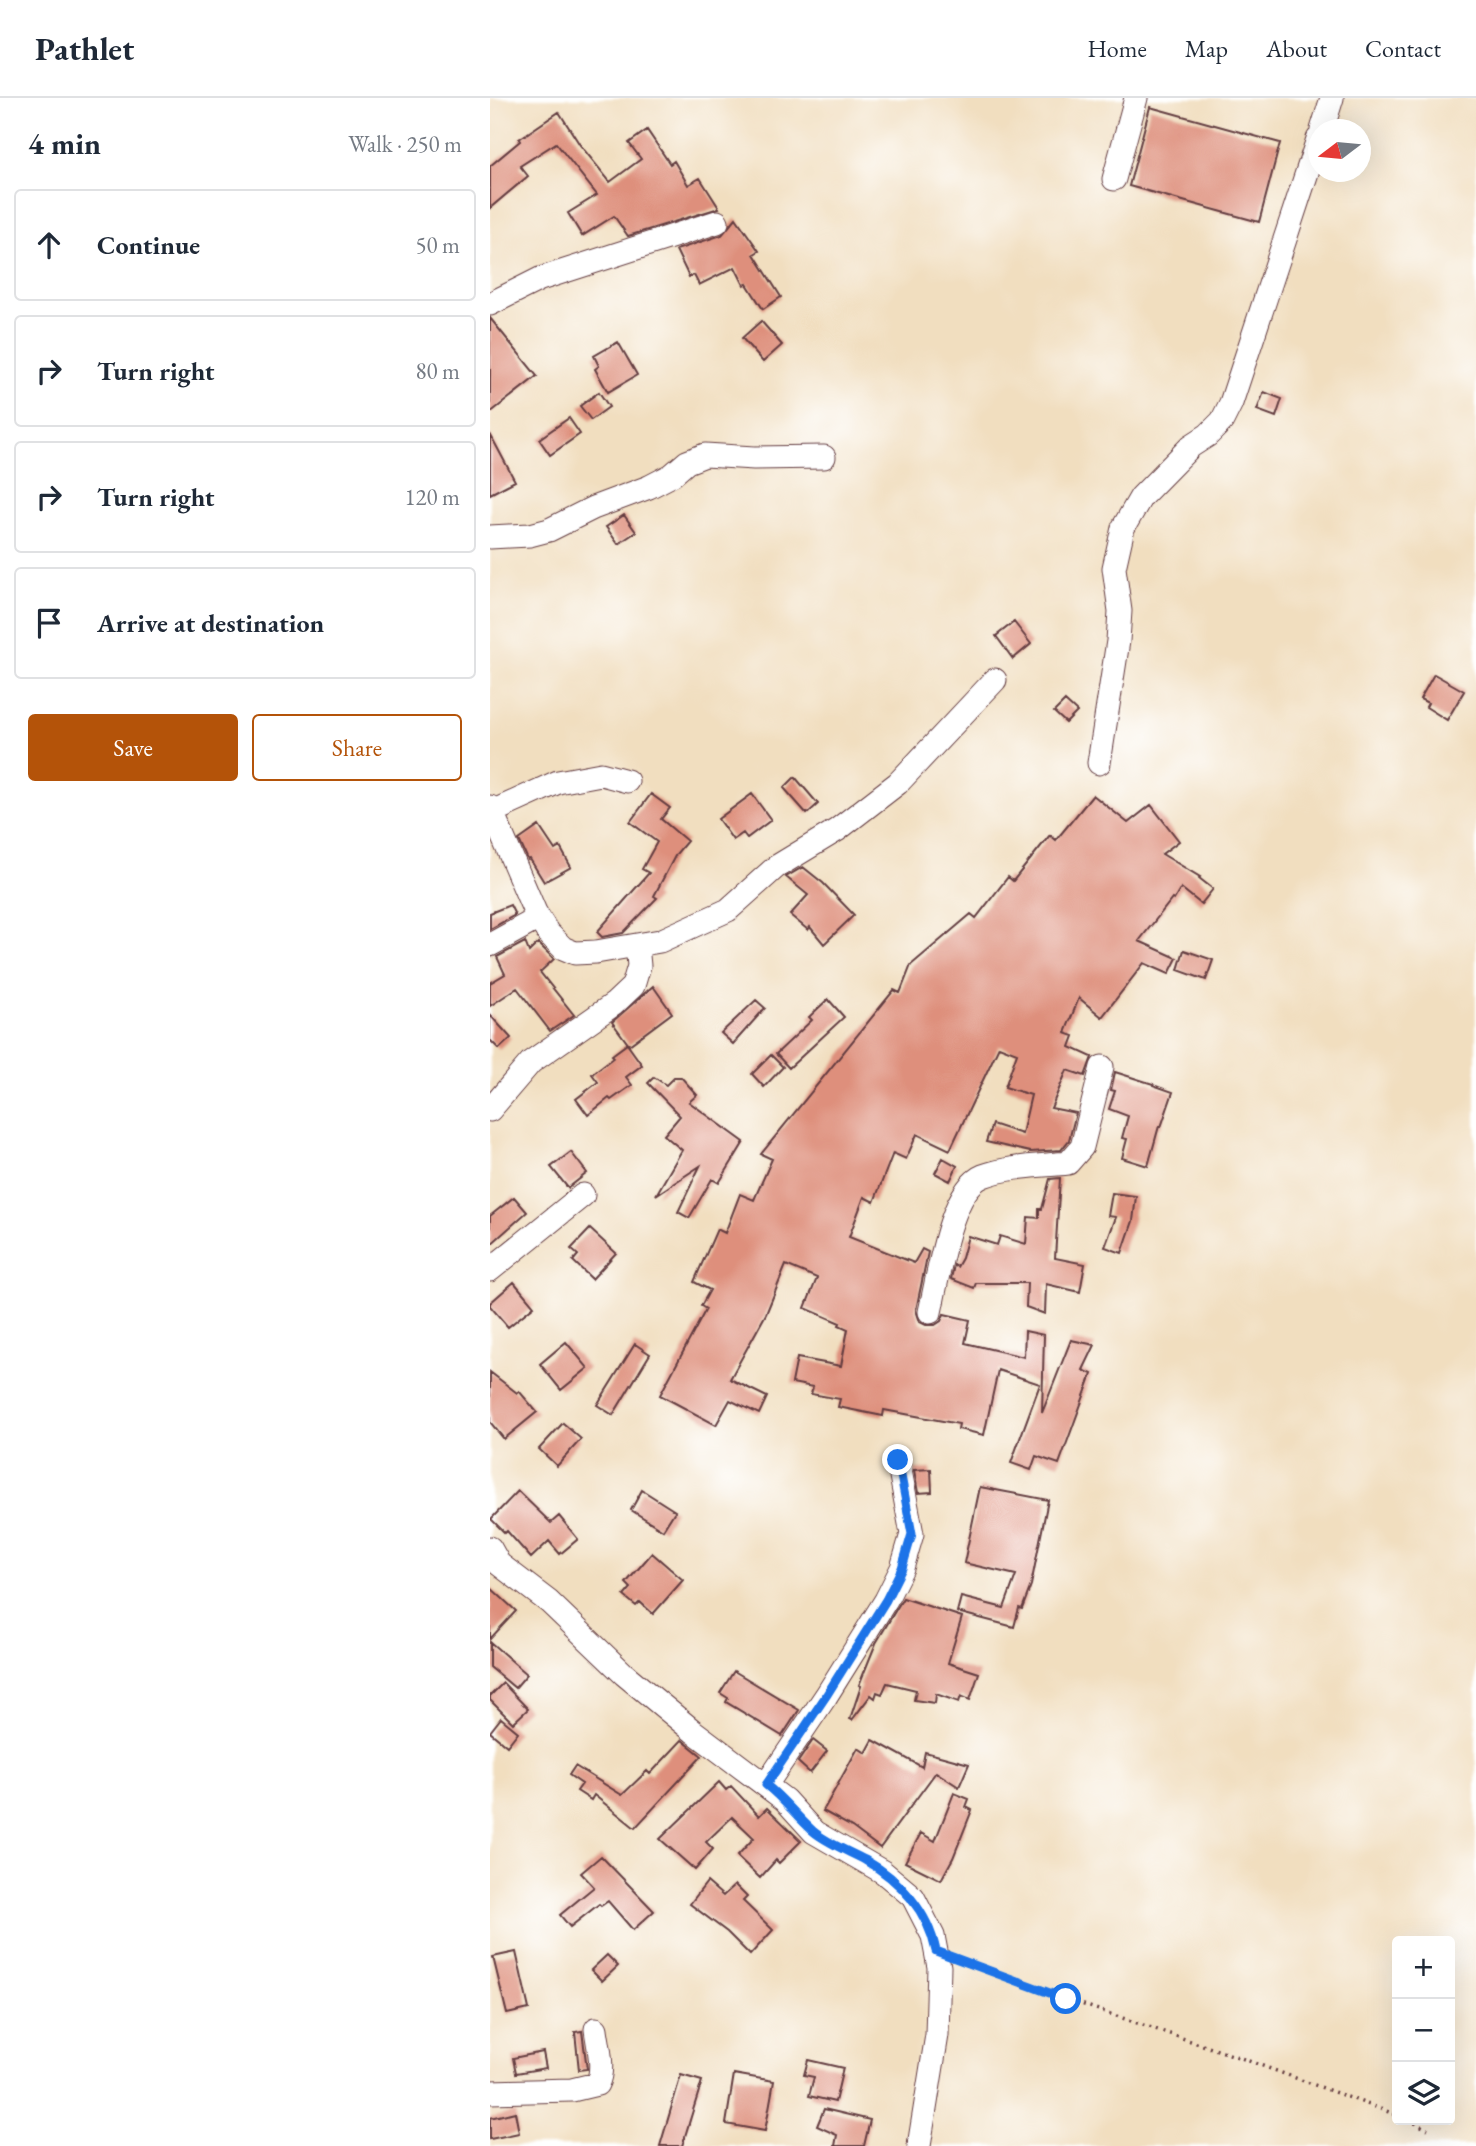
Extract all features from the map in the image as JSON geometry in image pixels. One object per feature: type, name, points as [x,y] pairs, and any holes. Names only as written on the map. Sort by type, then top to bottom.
[{"type":"street","points":[[1114,179],[1136,98]]},
{"type":"street","points":[[1325,119],[1332,98]]},
{"type":"street","points":[[1099,764],[1118,641],[1120,611],[1114,568],[1123,528],[1141,497],[1191,446],[1208,435],[1222,421],[1231,403],[1308,169]]},
{"type":"street","points":[[490,304],[540,279],[717,222]]},
{"type":"street","points":[[490,537],[530,535],[549,530],[593,508],[649,487],[687,462],[705,455],[754,458],[824,457]]},
{"type":"street","points":[[627,781],[601,774],[558,782],[491,809],[539,918],[548,933],[563,948],[575,953],[660,941],[728,910],[776,867],[837,830],[898,783],[995,680]]},
{"type":"street","points":[[490,945],[539,918]]},
{"type":"street","points":[[490,1110],[531,1062],[614,1004],[633,986],[639,966],[637,945]]},
{"type":"street","points":[[930,1312],[955,1211],[968,1185],[983,1176],[1014,1169],[1068,1163],[1082,1147],[1102,1067]]},
{"type":"street","points":[[490,1270],[583,1195]]},
{"type":"street","points":[[766,1785],[826,1696],[886,1600],[902,1568],[912,1534],[898,1460]]},
{"type":"street","points":[[490,1548],[499,1564],[549,1602],[624,1674],[692,1731],[785,1800],[814,1832],[883,1872],[913,1898],[933,1936],[939,1967],[937,2035],[919,2146]]},
{"type":"street","points":[[490,2092],[572,2090],[597,2084],[600,2067],[596,2029]]},
{"type":"path","points":[[936,1951],[1392,2113]]},
{"type":"path","points":[[1419,2125],[1428,2129]]},
{"type":"building","points":[[1150,107],[1280,143],[1259,222],[1129,186]]},
{"type":"building","points":[[559,112],[580,145],[610,182],[641,159],[629,143],[647,130],[670,164],[674,161],[688,185],[700,178],[719,208],[628,236],[614,216],[582,236],[568,213],[597,195],[556,143],[520,166],[528,176],[490,208],[490,166],[520,141],[519,139]]},
{"type":"building","points":[[736,218],[759,251],[754,254],[781,297],[763,309],[747,284],[744,285],[735,267],[699,285],[694,275],[689,277],[676,250],[722,235]]},
{"type":"building","points":[[490,318],[537,376],[490,413]]},
{"type":"building","points":[[761,321],[782,345],[763,362],[742,338]]},
{"type":"building","points":[[618,342],[637,375],[608,392],[595,369],[599,366],[594,356]]},
{"type":"building","points":[[599,392],[609,407],[591,420],[580,406]]},
{"type":"building","points":[[1264,392],[1282,399],[1276,417],[1257,410]]},
{"type":"building","points":[[569,418],[580,434],[550,455],[539,439]]},
{"type":"building","points":[[490,434],[515,481],[490,494]]},
{"type":"building","points":[[624,515],[636,532],[618,544],[606,527]]},
{"type":"building","points":[[1014,622],[1031,644],[1013,659],[996,636]]},
{"type":"building","points":[[1434,674],[1464,691],[1447,720],[1426,707],[1428,703],[1420,699]]},
{"type":"building","points":[[1065,701],[1077,712],[1066,723],[1054,712]]},
{"type":"building","points":[[795,777],[818,804],[807,814],[784,788]]},
{"type":"building","points":[[651,794],[670,808],[661,819],[687,841],[676,854],[654,896],[657,898],[623,933],[602,937],[597,932],[649,873],[642,869],[657,842],[630,822]]},
{"type":"building","points":[[752,794],[771,820],[747,838],[743,833],[733,840],[718,819]]},
{"type":"building","points":[[1093,795],[1128,823],[1151,805],[1179,841],[1162,854],[1200,877],[1213,889],[1201,904],[1181,888],[1139,941],[1177,958],[1169,974],[1144,963],[1102,1017],[1079,998],[1065,1033],[1074,1036],[1070,1047],[1092,1057],[1085,1076],[1067,1070],[1051,1108],[1076,1113],[1069,1140],[1061,1150],[1030,1152],[986,1142],[992,1124],[1022,1134],[1031,1095],[1005,1087],[1017,1053],[999,1046],[950,1150],[917,1134],[906,1159],[893,1153],[874,1202],[864,1197],[849,1237],[914,1263],[922,1249],[928,1252],[916,1310],[920,1322],[935,1325],[941,1321],[944,1314],[970,1320],[965,1343],[1024,1357],[1025,1331],[1044,1335],[1042,1413],[1071,1340],[1095,1345],[1083,1370],[1092,1374],[1059,1464],[1036,1456],[1031,1470],[1011,1463],[1040,1384],[998,1370],[984,1435],[958,1429],[959,1424],[884,1410],[883,1416],[838,1407],[840,1399],[811,1394],[813,1387],[792,1383],[797,1358],[841,1366],[848,1329],[805,1308],[817,1278],[786,1265],[766,1314],[730,1379],[767,1397],[759,1414],[730,1400],[716,1425],[660,1395],[706,1309],[701,1306],[710,1290],[694,1282],[717,1229],[725,1233],[740,1194],[754,1200],[772,1159],[761,1154],[894,990],[900,993],[911,965],[971,914],[976,918],[1008,877],[1013,881],[1050,835],[1056,840]]},
{"type":"building","points":[[539,826],[555,850],[560,847],[571,867],[544,882],[530,859],[528,860],[519,840]]},
{"type":"building","points":[[803,867],[854,915],[824,944],[810,927],[808,930],[790,915],[808,895],[786,877]]},
{"type":"building","points":[[510,905],[515,915],[490,929],[490,913]]},
{"type":"building","points":[[525,942],[529,952],[538,943],[554,959],[540,972],[574,1015],[550,1031],[517,988],[490,1006],[490,983],[505,974],[497,957]]},
{"type":"building","points":[[1184,950],[1213,960],[1206,980],[1178,970]]},
{"type":"building","points":[[653,986],[672,1013],[629,1045],[612,1022]]},
{"type":"building","points":[[828,999],[844,1017],[789,1068],[776,1054],[812,1020],[809,1017]]},
{"type":"building","points":[[756,1000],[765,1008],[733,1044],[721,1033]]},
{"type":"building","points":[[490,1015],[511,1038],[499,1049],[490,1040]]},
{"type":"building","points":[[627,1044],[642,1065],[626,1077],[632,1085],[611,1100],[609,1098],[588,1115],[576,1099],[598,1082],[592,1074]]},
{"type":"building","points":[[771,1055],[783,1067],[764,1087],[752,1074]]},
{"type":"building","points":[[1115,1072],[1173,1092],[1161,1127],[1159,1126],[1148,1166],[1122,1158],[1127,1139],[1122,1138],[1128,1116],[1109,1109],[1115,1091],[1111,1090]]},
{"type":"building","points":[[654,1077],[666,1085],[674,1077],[681,1077],[697,1095],[689,1102],[744,1142],[719,1183],[712,1179],[689,1218],[678,1212],[700,1166],[656,1195],[682,1150],[664,1135],[680,1116],[648,1083]]},
{"type":"building","points":[[571,1152],[587,1173],[568,1188],[551,1167]]},
{"type":"building","points":[[943,1158],[957,1166],[950,1181],[935,1173]]},
{"type":"building","points":[[1060,1178],[1055,1258],[1085,1264],[1080,1292],[1046,1284],[1045,1314],[1026,1307],[1027,1283],[976,1283],[974,1288],[951,1279],[954,1265],[957,1267],[962,1258],[968,1236],[997,1245],[1000,1236],[1026,1244],[1028,1217],[1039,1218],[1039,1209],[1042,1209],[1050,1179]]},
{"type":"building","points":[[1112,1193],[1136,1196],[1133,1221],[1122,1253],[1105,1247],[1116,1217],[1108,1216]]},
{"type":"building","points":[[514,1197],[527,1212],[490,1245],[490,1216]]},
{"type":"building","points":[[590,1229],[616,1253],[592,1279],[573,1261],[578,1255],[571,1249]]},
{"type":"building","points":[[514,1282],[534,1306],[508,1327],[490,1303]]},
{"type":"building","points":[[566,1342],[588,1368],[561,1390],[540,1364]]},
{"type":"building","points":[[635,1344],[650,1354],[613,1415],[597,1405]]},
{"type":"building","points":[[490,1372],[517,1393],[519,1391],[537,1412],[504,1439],[490,1422]]},
{"type":"building","points":[[563,1423],[581,1439],[557,1466],[539,1449]]},
{"type":"building","points":[[931,1469],[932,1492],[918,1493],[914,1470]]},
{"type":"building","points":[[980,1487],[1048,1500],[1031,1585],[1022,1609],[1019,1608],[1014,1627],[957,1612],[961,1597],[1004,1608],[1016,1575],[964,1563]]},
{"type":"building","points":[[642,1490],[675,1511],[663,1530],[631,1510]]},
{"type":"building","points":[[518,1491],[551,1523],[559,1516],[578,1539],[560,1554],[549,1541],[531,1558],[507,1531],[505,1533],[491,1519]]},
{"type":"building","points":[[652,1553],[683,1580],[653,1614],[640,1602],[636,1606],[624,1596],[631,1588],[626,1583]]},
{"type":"building","points":[[490,1587],[516,1611],[490,1639]]},
{"type":"building","points":[[903,1598],[962,1617],[948,1663],[979,1673],[970,1700],[961,1696],[959,1702],[936,1694],[935,1703],[914,1700],[916,1690],[887,1683],[882,1694],[877,1692],[875,1698],[871,1695],[852,1720],[850,1719],[861,1686],[859,1685],[876,1643]]},
{"type":"building","points":[[490,1642],[527,1674],[515,1688],[490,1667]]},
{"type":"building","points":[[734,1671],[799,1710],[782,1736],[726,1702],[728,1698],[720,1693]]},
{"type":"building","points":[[503,1683],[528,1709],[513,1723],[490,1700],[490,1696]]},
{"type":"building","points":[[501,1718],[518,1732],[507,1746],[490,1732]]},
{"type":"building","points":[[682,1740],[702,1756],[635,1828],[594,1795],[591,1800],[577,1791],[582,1784],[569,1775],[575,1766],[622,1795],[647,1771],[650,1774]]},
{"type":"building","points":[[813,1740],[827,1751],[810,1773],[798,1762]]},
{"type":"building","points":[[873,1740],[922,1767],[925,1752],[969,1764],[959,1787],[936,1772],[880,1848],[852,1827],[823,1811],[858,1748],[866,1753]]},
{"type":"building","points":[[719,1782],[726,1790],[731,1786],[759,1816],[767,1808],[801,1841],[779,1863],[776,1860],[760,1878],[737,1856],[754,1838],[732,1817],[706,1842],[713,1849],[695,1870],[660,1839]]},
{"type":"building","points":[[954,1793],[969,1799],[966,1807],[972,1810],[941,1880],[905,1862],[921,1833],[935,1841]]},
{"type":"building","points":[[601,1856],[654,1911],[633,1930],[608,1901],[601,1906],[599,1904],[570,1927],[560,1915],[594,1887],[581,1873]]},
{"type":"building","points":[[707,1882],[723,1896],[735,1885],[747,1897],[743,1901],[773,1930],[750,1955],[727,1932],[690,1904]]},
{"type":"building","points":[[516,1952],[529,2009],[507,2014],[493,1957]]},
{"type":"building","points":[[607,1955],[618,1966],[602,1981],[591,1970]]},
{"type":"building","points":[[582,2031],[587,2069],[579,2070],[575,2032]]},
{"type":"building","points":[[543,2052],[546,2068],[516,2073],[513,2058]]},
{"type":"building","points":[[808,2060],[843,2068],[835,2102],[809,2096],[814,2077],[804,2075]]},
{"type":"building","points":[[734,2074],[774,2081],[765,2131],[726,2124]]},
{"type":"building","points":[[681,2075],[702,2081],[682,2146],[660,2146]]},
{"type":"building","points":[[824,2109],[870,2120],[864,2146],[835,2146],[837,2135],[817,2126]]},
{"type":"building","points":[[515,2112],[519,2133],[490,2139],[490,2118]]},
{"type":"route","points":[[898,1460],[912,1534],[902,1568],[886,1600],[826,1696],[766,1785],[785,1800],[814,1832],[867,1861],[913,1898],[933,1936],[936,1951],[1066,1999]]}]
